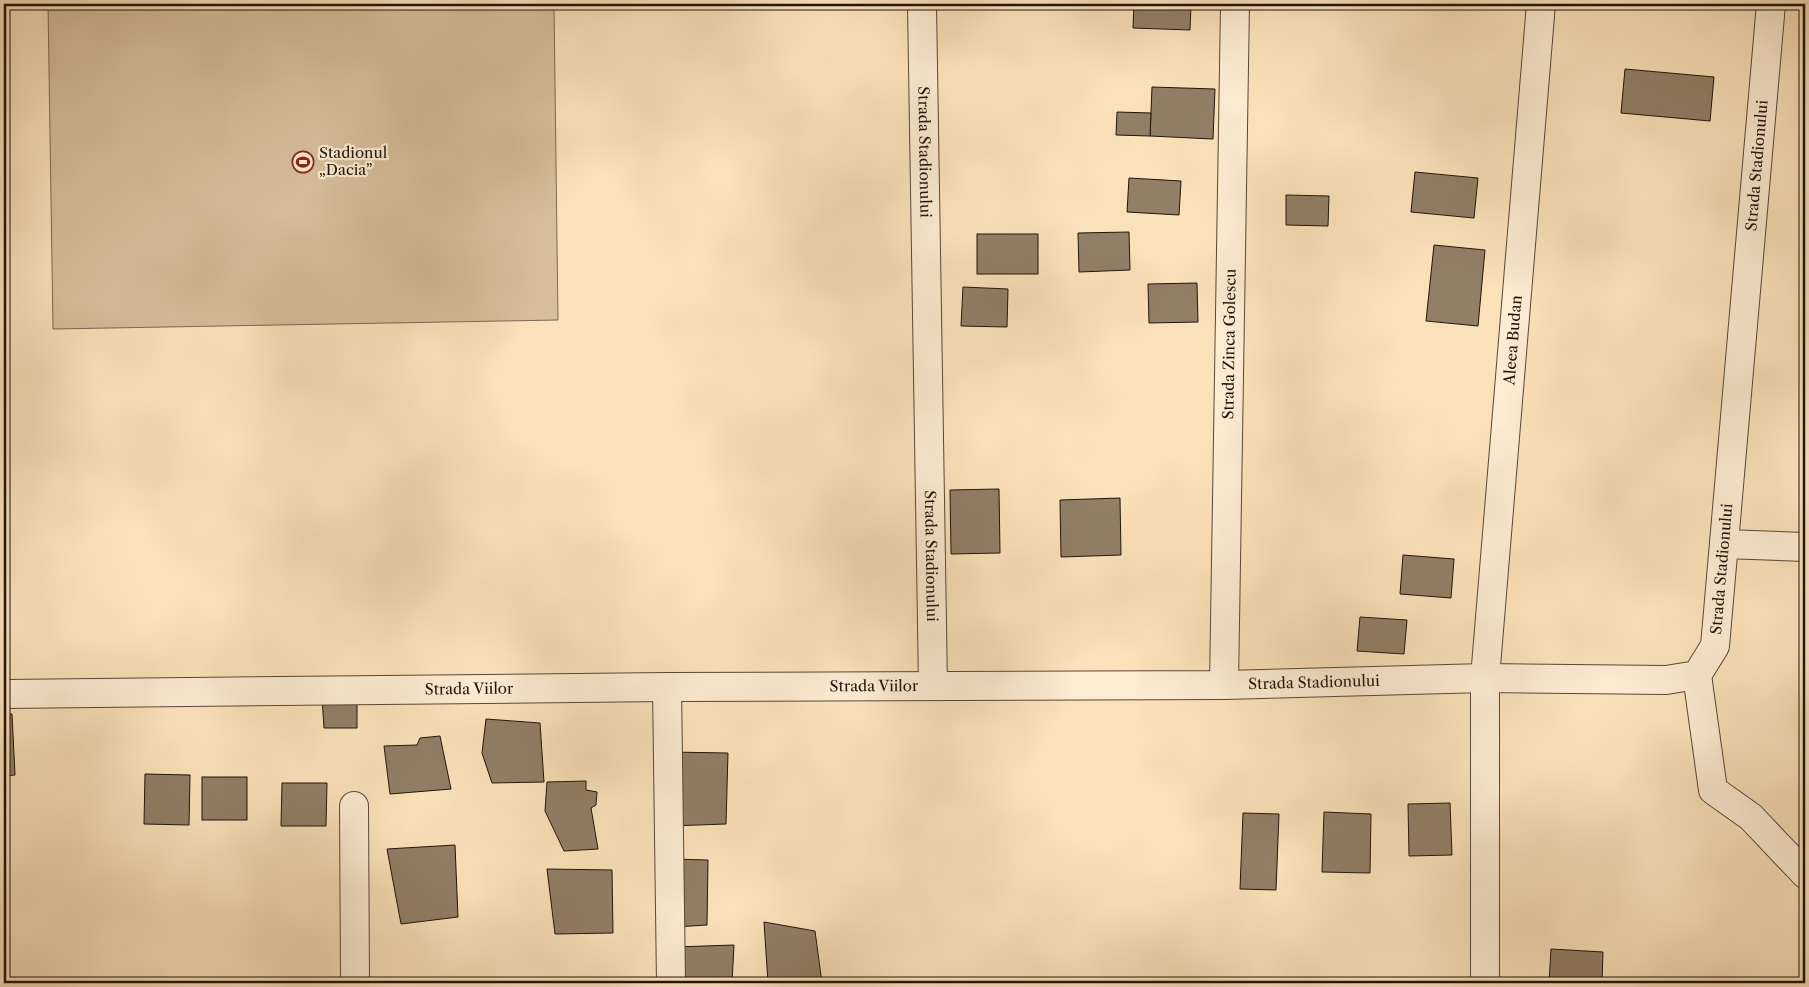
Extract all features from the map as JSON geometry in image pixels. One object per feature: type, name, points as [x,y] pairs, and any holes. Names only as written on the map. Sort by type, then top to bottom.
[{"type":"street","name":"Strada Stadionului","points":[[922,4],[933,686],[1224,685],[1486,678],[1666,680],[1697,675],[1715,646],[1771,4]]},
{"type":"street","name":"Strada Zinca Golescu","points":[[1224,685],[1236,4]]},
{"type":"street","name":"Aleea Budan","points":[[1485,983],[1486,678],[1541,4]]},
{"type":"street","points":[[1724,544],[1805,547]]},
{"type":"street","points":[[1697,675],[1713,790],[1751,816],[1805,874]]},
{"type":"street","name":"Strada Viilor","points":[[4,694],[933,686]]},
{"type":"street","points":[[667,687],[671,983]]},
{"type":"street","points":[[354,806],[355,983]]},
{"type":"shaded area","name":"Stadionul „Dacia”","points":[[48,4],[554,4],[558,320],[53,329]]},
{"type":"building","points":[[1134,4],[1191,4],[1190,30],[1133,28]]},
{"type":"building","points":[[1625,69],[1714,77],[1710,121],[1621,113]]},
{"type":"building","points":[[1152,87],[1215,89],[1213,139],[1150,136]]},
{"type":"building","points":[[1117,112],[1151,113],[1150,136],[1116,135]]},
{"type":"building","points":[[1415,172],[1478,178],[1474,218],[1411,212]]},
{"type":"building","points":[[1129,178],[1181,181],[1179,215],[1127,212]]},
{"type":"building","points":[[1286,195],[1329,196],[1328,226],[1286,225]]},
{"type":"building","points":[[1129,232],[1130,270],[1079,272],[1078,233]]},
{"type":"building","points":[[977,234],[1038,234],[1038,274],[977,274]]},
{"type":"building","points":[[1434,245],[1485,250],[1478,326],[1426,321]]},
{"type":"building","points":[[1197,283],[1198,322],[1149,323],[1148,284]]},
{"type":"building","points":[[963,287],[1008,289],[1007,327],[961,326]]},
{"type":"building","points":[[999,489],[1000,553],[951,554],[950,490]]},
{"type":"building","points":[[1120,498],[1121,555],[1061,557],[1060,500]]},
{"type":"building","points":[[1403,555],[1454,559],[1451,598],[1400,594]]},
{"type":"building","points":[[1360,617],[1407,620],[1404,654],[1357,651]]},
{"type":"building","points":[[322,697],[357,697],[357,728],[324,728]]},
{"type":"building","points":[[4,714],[12,714],[15,775],[4,776]]},
{"type":"building","points":[[486,719],[540,723],[544,782],[492,783],[482,753]]},
{"type":"building","points":[[440,736],[451,789],[390,794],[384,746],[417,745],[420,738]]},
{"type":"building","points":[[668,752],[728,753],[726,824],[669,826]]},
{"type":"building","points":[[145,774],[190,775],[189,825],[144,824]]},
{"type":"building","points":[[202,777],[247,777],[247,820],[202,820]]},
{"type":"building","points":[[586,781],[586,790],[597,792],[596,805],[591,808],[598,849],[564,851],[545,811],[547,782]]},
{"type":"building","points":[[282,783],[327,783],[326,826],[281,826]]},
{"type":"building","points":[[1450,803],[1452,855],[1409,856],[1408,804]]},
{"type":"building","points":[[1324,812],[1371,814],[1370,873],[1322,872]]},
{"type":"building","points":[[1243,813],[1279,814],[1276,890],[1240,889]]},
{"type":"building","points":[[455,845],[458,917],[401,924],[387,849]]},
{"type":"building","points":[[669,859],[708,860],[707,925],[675,927]]},
{"type":"building","points":[[547,869],[612,870],[613,933],[555,934]]},
{"type":"building","points":[[764,922],[815,931],[822,983],[768,983]]},
{"type":"building","points":[[734,945],[732,983],[678,983],[675,947]]},
{"type":"building","points":[[1551,949],[1603,952],[1602,983],[1549,983]]},
{"type":"place","name":"Stadionul „Dacia”","points":[[303,162]]}]
